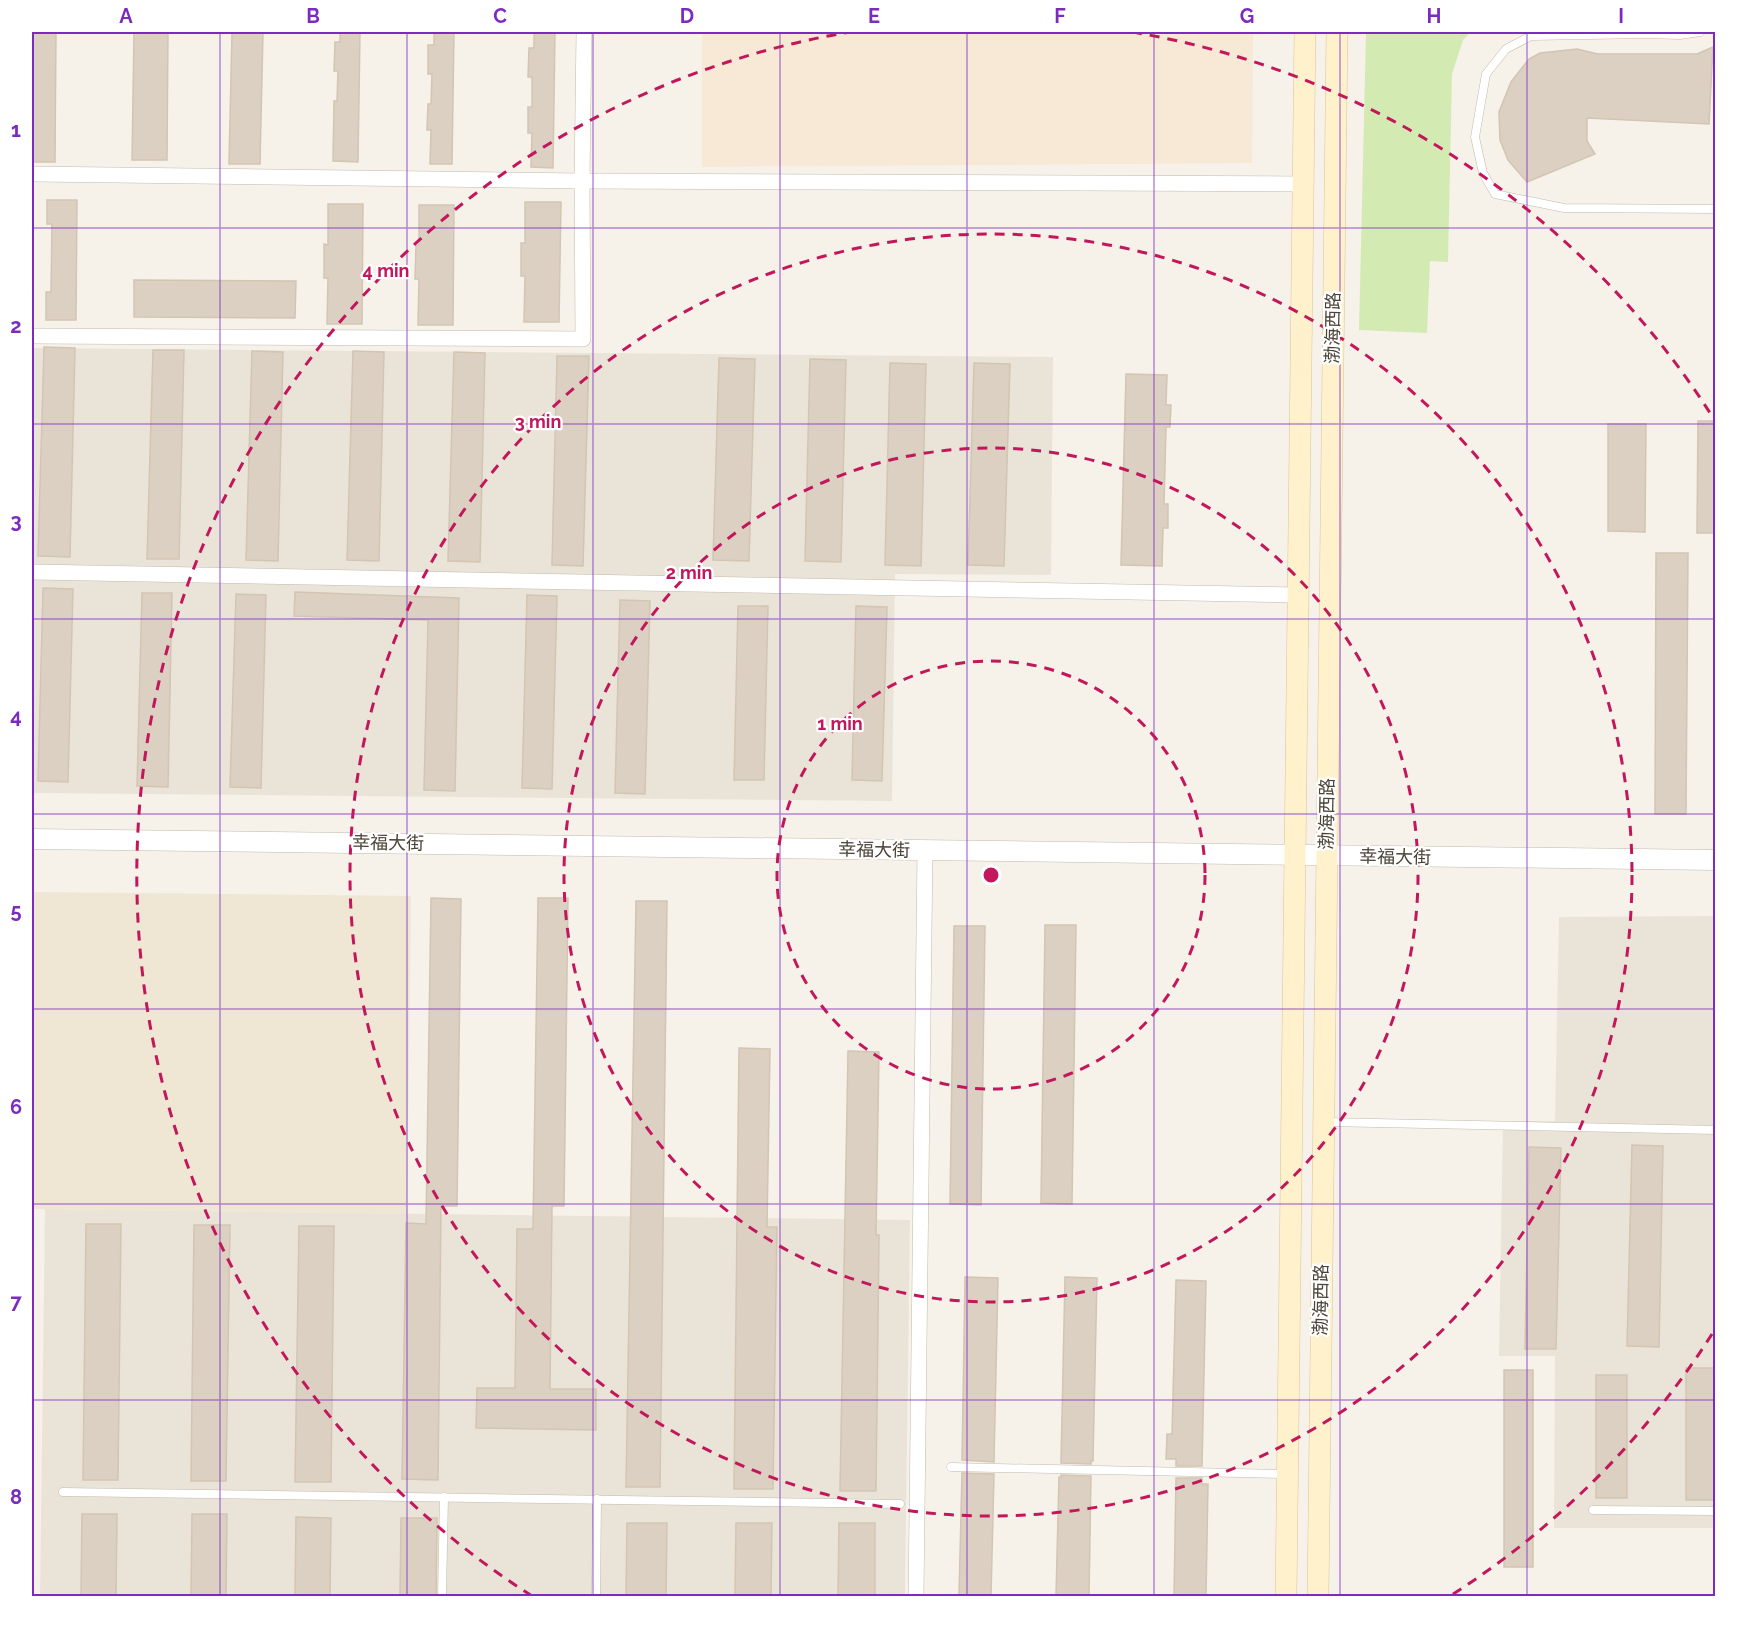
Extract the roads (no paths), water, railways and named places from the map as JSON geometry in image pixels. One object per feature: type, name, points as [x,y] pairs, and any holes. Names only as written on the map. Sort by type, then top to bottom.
[{"type":"main road","name":"渤海西路","points":[[1286,1596],[1305,32]]},
{"type":"main road","name":"渤海西路","points":[[1318,1596],[1337,32]]},
{"type":"street","points":[[32,336],[584,339],[582,181],[584,32]]},
{"type":"street","points":[[32,174],[582,181],[1303,184]]},
{"type":"street","points":[[32,572],[1298,596]]},
{"type":"street","name":"幸福大街","points":[[32,839],[1716,860]]},
{"type":"street","points":[[916,1596],[925,850]]},
{"type":"lane","points":[[1700,32],[1680,35],[1531,36],[1506,49],[1486,74],[1474,137],[1483,173],[1495,194],[1564,208],[1716,209]]},
{"type":"lane","points":[[1324,1122],[1716,1130]]},
{"type":"lane","points":[[951,1467],[1288,1474]]},
{"type":"lane","points":[[63,1492],[900,1504]]},
{"type":"lane","points":[[442,1596],[444,1497]]},
{"type":"lane","points":[[596,1596],[597,1499]]},
{"type":"lane","points":[[1593,1510],[1716,1511]]}]
